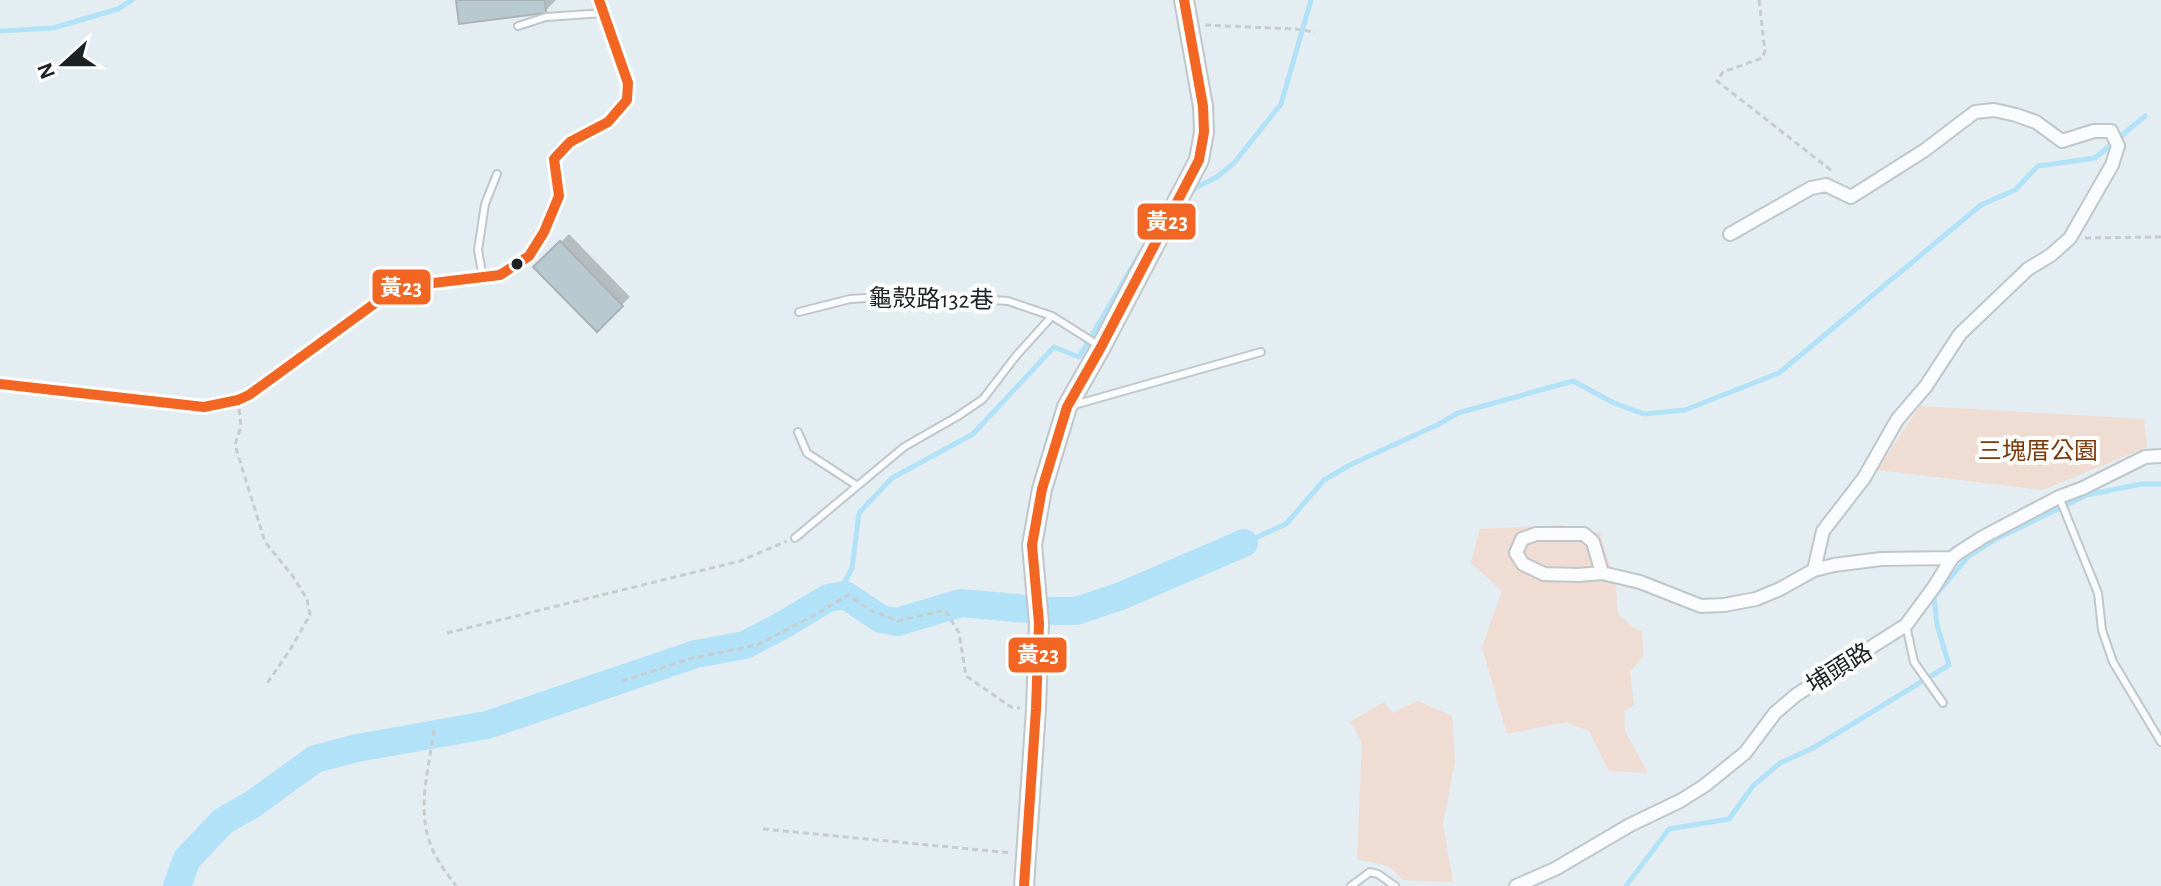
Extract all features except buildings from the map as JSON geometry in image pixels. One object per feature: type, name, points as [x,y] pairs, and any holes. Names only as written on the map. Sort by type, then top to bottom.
[{"type":"street","points":[[1024,886],[1039,623],[1032,545],[1042,489],[1067,407],[1199,160],[1204,132],[1203,106],[1184,0]]},
{"type":"street","points":[[1730,234],[1811,188],[1826,185],[1851,197],[1925,150],[1975,112],[1994,110],[2016,115],[2036,122],[2062,141],[2094,131],[2111,131],[2118,146],[2112,165],[2070,238],[2028,269],[1960,334],[1926,386],[1897,420],[1864,478],[1823,531],[1814,570]]},
{"type":"street","name":"埔頭路","points":[[1516,886],[1555,869],[1704,786],[1745,753],[1775,713],[1796,695],[1906,625],[1952,558],[1983,537],[2145,457],[2161,456]]},
{"type":"street","points":[[1602,573],[1593,542],[1584,534],[1536,534],[1522,539],[1516,553],[1523,564],[1544,574],[1602,573],[1640,582],[1701,606],[1756,599],[1814,570],[1834,565],[1881,559],[1952,558]]},
{"type":"lane","points":[[0,384],[204,407],[238,400],[400,287],[500,275],[529,256],[544,232],[559,196],[554,159],[570,142],[608,122],[627,100],[628,83],[599,0]]},
{"type":"lane","points":[[518,26],[546,17],[604,13]]},
{"type":"lane","points":[[483,278],[478,250],[485,204],[497,174]]},
{"type":"lane","name":"龜殼路132巷","points":[[799,312],[850,299],[915,295],[1008,301],[1052,316],[1101,347]]},
{"type":"lane","points":[[795,538],[904,447],[983,399],[1052,316]]},
{"type":"lane","points":[[1067,407],[1261,352]]},
{"type":"lane","points":[[798,432],[807,453],[856,485]]},
{"type":"lane","points":[[2059,497],[2098,593],[2102,630],[2113,662],[2161,742]]},
{"type":"lane","points":[[1906,625],[1914,662],[1943,703]]},
{"type":"lane","points":[[1351,886],[1370,872],[1395,886]]},
{"type":"path","points":[[1759,0],[1765,52],[1762,58],[1723,72],[1717,81],[1832,171],[1826,185]]},
{"type":"path","points":[[1189,24],[1315,32]]},
{"type":"path","points":[[2070,238],[2161,237]]},
{"type":"path","points":[[238,400],[241,426],[235,445],[265,542],[307,599],[310,615],[266,685]]},
{"type":"path","points":[[447,633],[740,561],[795,538]]},
{"type":"path","points":[[622,681],[693,658],[757,645],[848,595],[870,610],[898,621],[945,610],[959,633],[966,676],[1011,707],[1036,709]]},
{"type":"path","points":[[434,730],[423,803],[429,843],[456,886]]},
{"type":"path","points":[[763,829],[1028,854]]},
{"type":"green space","name":"三塊厝公園","points":[[1920,406],[2144,419],[2147,447],[2043,490],[1877,470]]},
{"type":"green space","points":[[1561,525],[1600,533],[1616,586],[1618,614],[1632,627],[1642,631],[1643,656],[1630,672],[1634,705],[1624,711],[1625,731],[1648,773],[1609,771],[1589,731],[1566,722],[1507,734],[1482,647],[1502,591],[1471,563],[1480,529]]},
{"type":"green space","points":[[1418,701],[1452,716],[1455,761],[1443,824],[1453,882],[1403,880],[1388,866],[1357,859],[1362,742],[1350,722],[1384,702],[1392,713]]},
{"type":"waterway","points":[[0,31],[53,28],[118,9],[132,0]]},
{"type":"waterway","points":[[1191,190],[1217,177],[1234,163],[1281,104],[1311,0]]},
{"type":"waterway","points":[[1244,543],[1286,524],[1324,480],[1458,413],[1573,381],[1614,403],[1644,414],[1685,410],[1779,373],[1981,205],[2015,190],[2038,166],[2095,158],[2145,116]]},
{"type":"waterway","points":[[837,597],[852,568],[859,513],[892,478],[973,434],[1054,347],[1079,357],[1141,252]]},
{"type":"waterway","points":[[1626,886],[1669,829],[1729,819],[1753,786],[1780,763],[1813,748],[1949,665],[1937,625],[1934,597],[1968,557],[1996,539],[2087,495],[2141,484],[2161,484]]},
{"type":"waterway","points":[[177,886],[187,859],[223,821],[253,804],[315,759],[357,748],[487,725],[696,654],[745,645],[828,598],[845,595],[881,619],[897,622],[961,603],[1076,611],[1121,596],[1244,543]]},
{"type":"transit line","name":"黃23","points":[[0,384],[204,407],[238,400],[400,287],[500,275],[529,256],[544,232],[559,196],[554,159],[570,142],[608,122],[627,100],[628,83],[599,0]]},
{"type":"transit line","name":"黃23","points":[[1024,886],[1039,623],[1032,545],[1042,489],[1067,407],[1199,160],[1204,132],[1203,106],[1184,0]]}]
